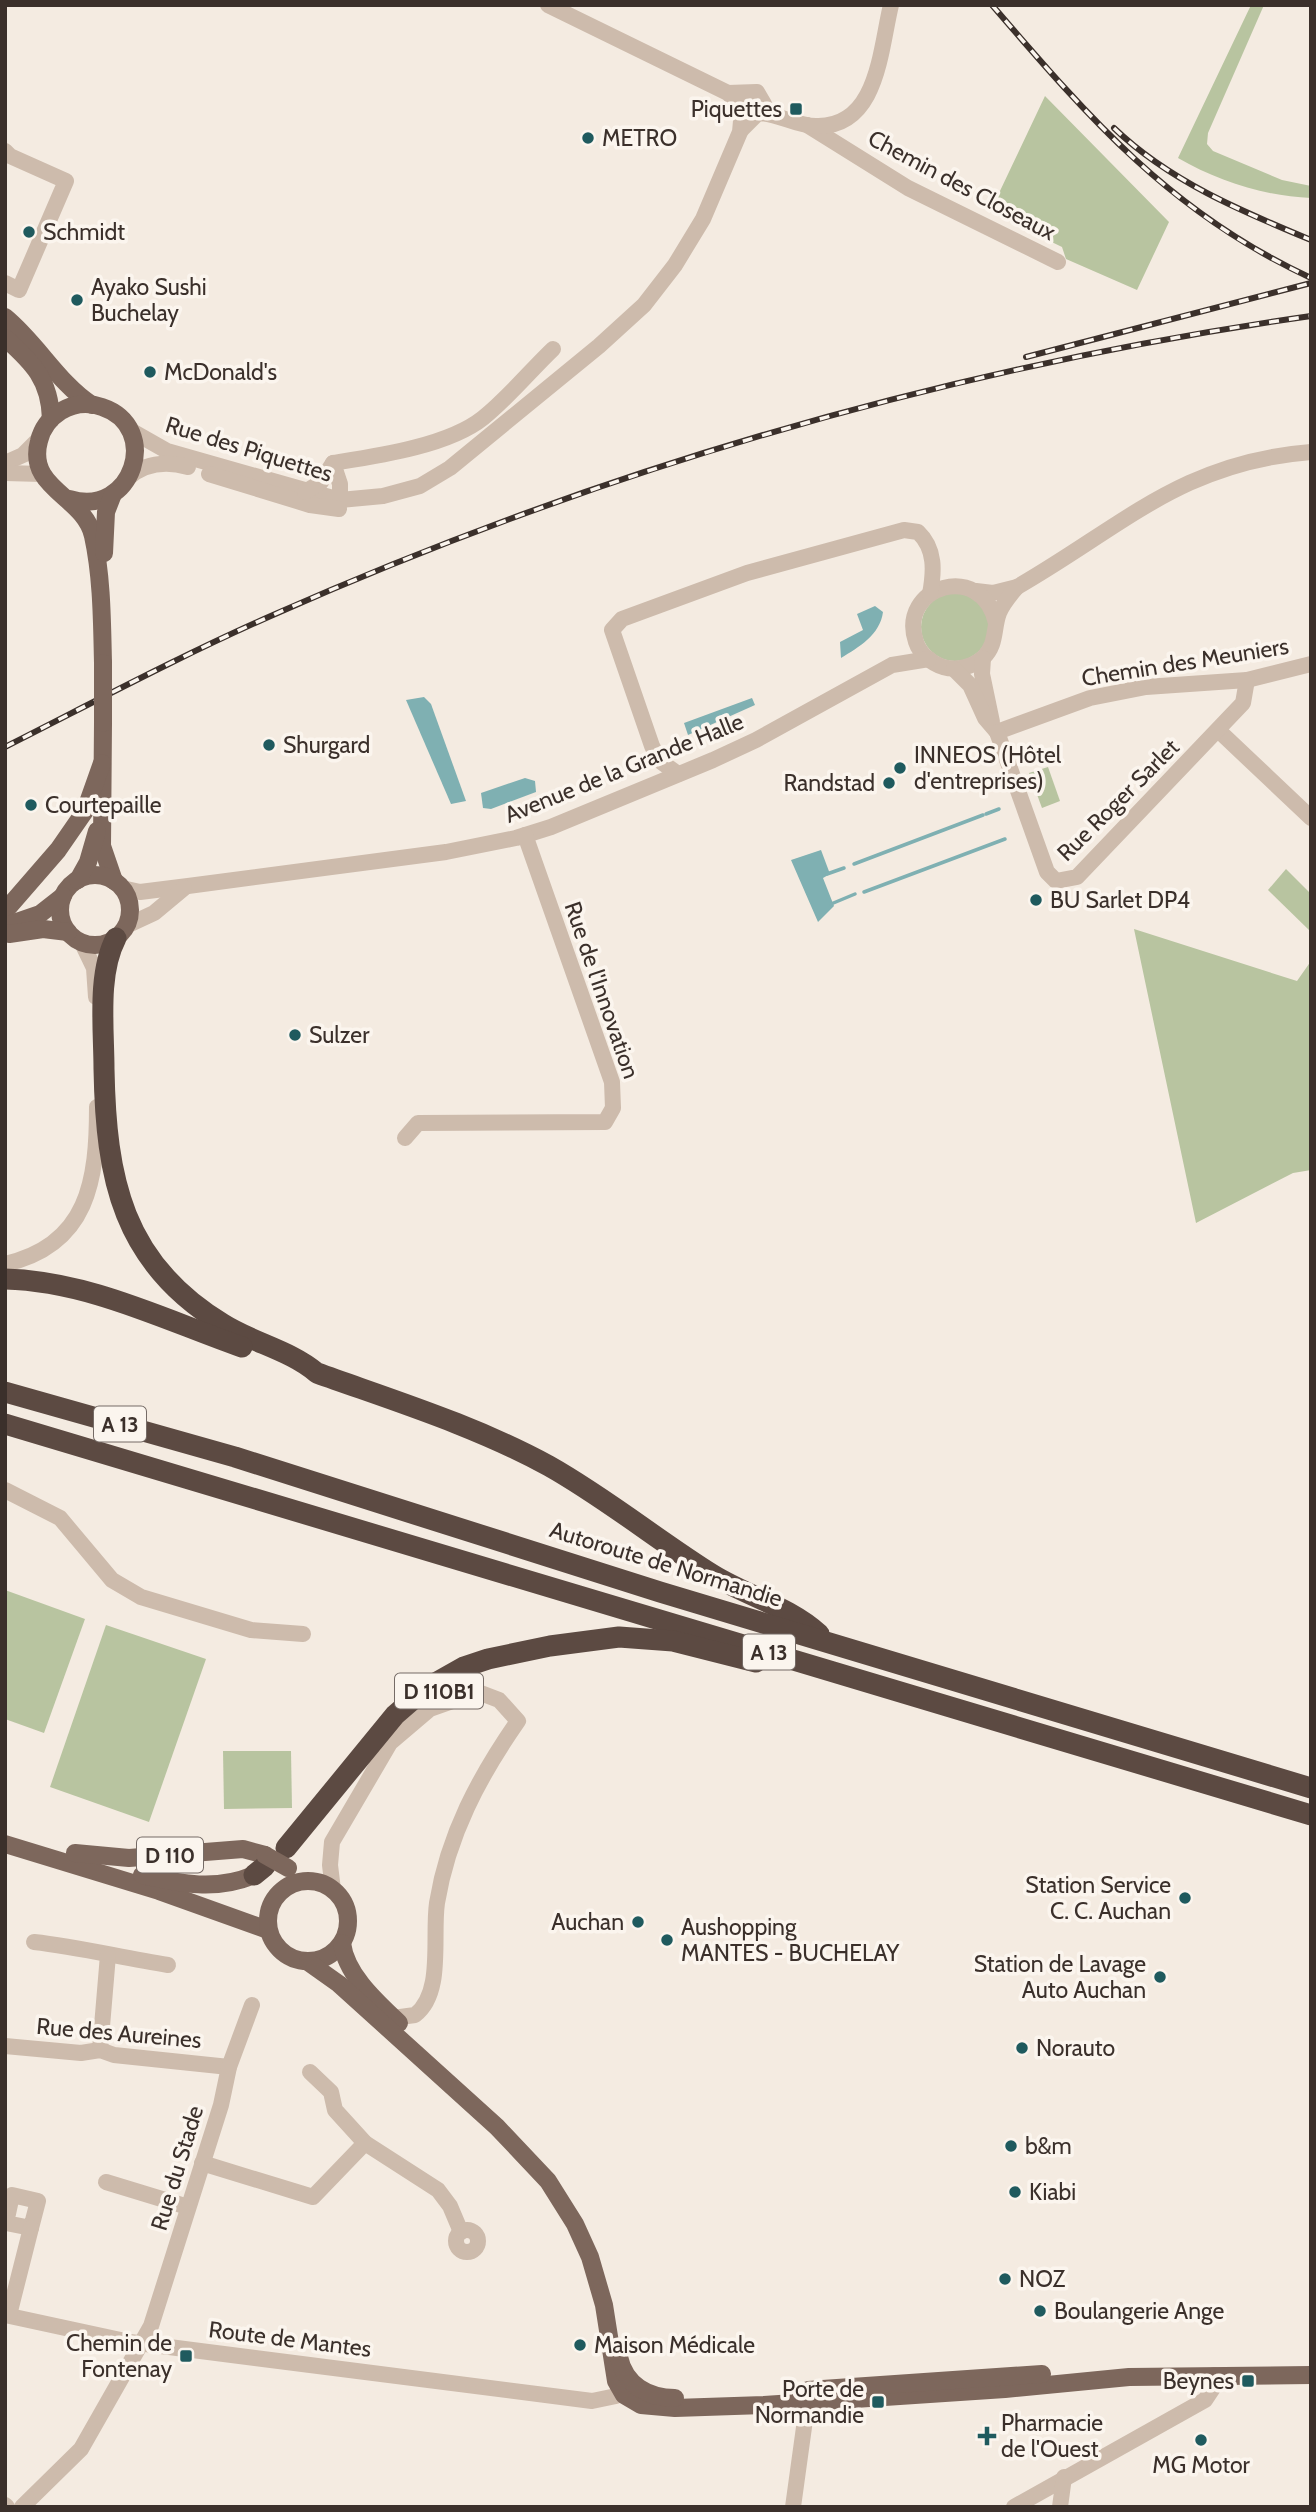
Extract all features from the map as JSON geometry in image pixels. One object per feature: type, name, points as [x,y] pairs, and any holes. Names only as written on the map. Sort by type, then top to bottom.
[{"type":"highway","points":[[121,932],[109,955],[105,996],[106,1121],[111,1168],[131,1226],[161,1273],[190,1301],[224,1325],[303,1361],[317,1373]]},
{"type":"highway","points":[[5,1279],[36,1280],[92,1293],[477,1432],[525,1453],[589,1490],[727,1584],[802,1618],[825,1640]]},
{"type":"highway","name":"Autoroute de Normandie","points":[[5,1392],[235,1457],[660,1592],[1311,1788]]},
{"type":"highway","name":"A 13","points":[[5,1424],[1311,1815]]},
{"type":"highway","points":[[287,1858],[395,1714],[413,1699],[464,1667],[488,1659],[582,1641],[645,1637],[673,1641],[791,1671],[806,1663]]},
{"type":"highway","name":"D 110B1","points":[[390,1743],[419,1705],[466,1674],[502,1658]]},
{"type":"main road","points":[[5,317],[36,345],[72,390],[92,405],[115,414],[130,430],[135,455],[128,478],[113,494],[105,520],[102,619],[103,854],[130,905],[121,932],[102,944],[82,943],[68,932],[60,912],[63,896]]},
{"type":"main road","points":[[5,338],[27,359],[48,387],[51,419]]},
{"type":"main road","points":[[92,405],[71,407],[51,419],[39,439],[37,457],[42,474],[52,488],[70,499],[84,515],[93,534],[102,619]]},
{"type":"main road","points":[[70,499],[90,502],[113,494]]},
{"type":"main road","points":[[5,911],[58,850],[85,811],[102,763]]},
{"type":"main road","points":[[5,926],[40,914],[78,880],[91,854],[102,807]]},
{"type":"main road","points":[[78,880],[96,875],[118,884]]},
{"type":"main road","points":[[5,935],[43,929],[68,932]]},
{"type":"main road","name":"D 110","points":[[5,1833],[75,1853],[129,1858],[243,1849],[262,1865],[287,1858],[308,1881]]},
{"type":"main road","name":"D 110","points":[[5,1844],[226,1913],[268,1930]]},
{"type":"main road","points":[[75,1853],[136,1874],[197,1885],[223,1885],[262,1865]]},
{"type":"main road","points":[[308,1962],[331,1955],[342,1943],[348,1927],[347,1911],[333,1890],[308,1881],[290,1885],[276,1896],[269,1912],[268,1930],[274,1943],[285,1955],[308,1962],[339,1984],[497,2127],[552,2187],[575,2224],[593,2265],[624,2383],[634,2402],[656,2408],[1051,2373],[1129,2377],[1311,2375]]},
{"type":"main road","points":[[342,1943],[350,1967],[393,2018],[522,2140],[562,2187],[588,2234],[602,2271],[614,2318],[624,2383]]},
{"type":"main road","points":[[1239,2374],[1311,2366]]},
{"type":"street","points":[[548,5],[751,106],[807,125],[836,119],[865,103],[891,5]]},
{"type":"street","points":[[751,106],[797,116],[836,119]]},
{"type":"street","name":"Rue des Piquettes","points":[[128,478],[148,466],[174,463],[275,496],[358,510],[410,500],[438,486],[469,464],[506,425],[644,305],[675,265],[703,219],[751,106]]},
{"type":"street","name":"Chemin des Closeaux","points":[[836,119],[845,148]]},
{"type":"street","name":"Chemin des Closeaux","points":[[807,125],[908,188],[1058,262]]},
{"type":"street","points":[[5,151],[10,156],[66,181],[19,290],[5,284]]},
{"type":"street","points":[[305,492],[321,482],[333,463],[426,443],[463,430],[483,418],[553,349]]},
{"type":"street","name":"Rue des Piquettes","points":[[130,430],[167,451],[305,492],[334,504]]},
{"type":"street","points":[[5,463],[23,455],[39,439]]},
{"type":"street","points":[[1017,587],[1004,603],[996,623],[994,642],[983,658],[964,668],[954,668],[929,659],[918,647],[914,631],[917,611],[930,594],[942,588],[958,586],[993,593],[1017,587],[1189,480],[1241,462],[1311,452]]},
{"type":"street","points":[[333,463],[340,484],[334,504]]},
{"type":"street","points":[[5,473],[42,474]]},
{"type":"street","points":[[678,775],[660,761],[652,746],[612,636],[612,630],[622,620],[747,573],[904,530],[918,532],[931,555],[958,586]]},
{"type":"street","points":[[930,594],[934,572],[931,555]]},
{"type":"street","points":[[976,591],[989,603],[996,623]]},
{"type":"street","name":"Avenue de la Grande Halle","points":[[118,884],[140,892],[446,852],[525,835],[678,775],[756,740],[892,665],[908,647],[914,631]]},
{"type":"street","points":[[983,658],[982,674],[995,728]]},
{"type":"street","name":"Avenue de la Grande Halle","points":[[892,665],[929,659]]},
{"type":"street","points":[[954,668],[970,684],[985,718],[995,728]]},
{"type":"street","name":"Chemin des Meuniers","points":[[995,728],[1090,698],[1146,687],[1247,680],[1309,668]]},
{"type":"street","name":"Rue Roger Sarlet","points":[[995,728],[1047,872],[1056,881],[1069,881],[1077,877],[1243,703],[1247,680]]},
{"type":"street","points":[[1218,730],[1311,818]]},
{"type":"street","points":[[648,787],[654,760],[652,746]]},
{"type":"street","name":"Rue de l'Innovation","points":[[405,1138],[418,1123],[605,1122],[613,1108],[611,1082],[525,835]]},
{"type":"street","points":[[121,932],[155,913],[174,893],[188,886]]},
{"type":"street","points":[[5,1265],[29,1257],[61,1234],[79,1212],[94,1175],[95,977],[82,943]]},
{"type":"street","points":[[5,1490],[60,1518],[80,1539],[91,1559],[112,1580],[141,1597],[251,1630],[303,1634]]},
{"type":"street","points":[[390,1743],[430,1709],[478,1692],[499,1700],[518,1721],[478,1784],[457,1826],[435,1916],[431,1995],[415,2015],[393,2018]]},
{"type":"street","name":"D 110B1","points":[[333,1890],[330,1849],[338,1829],[390,1743]]},
{"type":"street","points":[[34,1942],[90,1948],[108,1955],[167,1965]]},
{"type":"street","points":[[100,2050],[108,1955]]},
{"type":"street","name":"Rue du Stade","points":[[142,2343],[157,2309],[229,2067],[252,2005]]},
{"type":"street","name":"Rue des Aureines","points":[[5,2046],[81,2053],[100,2050],[114,2055],[229,2067]]},
{"type":"street","points":[[310,2072],[331,2092],[335,2110],[365,2143],[438,2190],[450,2206],[461,2232]]},
{"type":"street","points":[[202,2163],[313,2197],[365,2143]]},
{"type":"street","points":[[106,2182],[188,2207]]},
{"type":"street","points":[[7,2315],[32,2228]]},
{"type":"street","name":"Route de Mantes","points":[[7,2315],[142,2343],[570,2397],[624,2383]]},
{"type":"street","points":[[22,2507],[81,2449],[142,2343]]},
{"type":"street","points":[[1014,2507],[1205,2400],[1213,2388],[1214,2375]]},
{"type":"street","points":[[793,2507],[809,2396]]},
{"type":"street","points":[[1060,2507],[1064,2477]]},
{"type":"green space","points":[[1251,5],[1264,5],[1208,133],[1207,144],[1213,151],[1282,180],[1311,186],[1311,198],[1242,186],[1209,174],[1178,158]]},
{"type":"green space","points":[[1045,96],[1169,222],[1137,290],[1066,259],[1062,247],[990,212]]},
{"type":"green space","points":[[955,593],[968,596],[979,603],[986,614],[989,627],[986,640],[979,651],[968,658],[955,661],[942,658],[931,651],[924,640],[921,627],[924,614],[931,603],[942,596]]},
{"type":"green space","points":[[1048,767],[1060,801],[1042,808],[1029,773]]},
{"type":"green space","points":[[1286,869],[1311,894],[1311,932],[1268,890]]},
{"type":"green space","points":[[1134,929],[1297,981],[1311,961],[1311,1170],[1293,1173],[1196,1223]]},
{"type":"green space","points":[[5,1590],[85,1619],[44,1733],[5,1719]]},
{"type":"green space","points":[[106,1625],[206,1659],[149,1822],[50,1787]]},
{"type":"green space","points":[[223,1751],[291,1751],[292,1808],[224,1809]]},
{"type":"water","points":[[875,606],[883,612],[878,627],[868,640],[841,658],[840,642],[863,630],[857,614]]},
{"type":"water","points":[[424,697],[431,704],[466,801],[451,804],[406,700]]},
{"type":"water","points":[[752,698],[755,705],[688,735],[684,723]]},
{"type":"water","points":[[525,778],[535,781],[536,792],[491,809],[483,808],[481,793]]},
{"type":"water","points":[[821,850],[830,874],[823,878],[834,906],[818,922],[791,860]]},
{"type":"waterway","points":[[986,814],[999,809]]},
{"type":"waterway","points":[[854,864],[983,815]]},
{"type":"waterway","points":[[864,892],[1005,839]]},
{"type":"waterway","points":[[827,874],[844,868]]},
{"type":"waterway","points":[[831,904],[855,894]]},
{"type":"railway","points":[[992,5],[1099,124],[1174,193],[1261,252],[1311,278]]},
{"type":"railway","points":[[1114,128],[1135,147],[1182,179],[1232,206],[1311,240]]},
{"type":"railway","points":[[1026,357],[1311,283]]},
{"type":"railway","points":[[5,747],[172,662],[273,615],[398,562],[524,514],[652,470],[782,430],[912,395],[1044,364],[1311,316]]},
{"type":"place","name":"Piquettes","points":[[796,109]]},
{"type":"place","name":"METRO","points":[[588,138]]},
{"type":"place","name":"Schmidt","points":[[29,232]]},
{"type":"place","name":"Ayako Sushi Buchelay","points":[[77,300]]},
{"type":"place","name":"McDonald's","points":[[150,372]]},
{"type":"place","name":"Shurgard","points":[[269,745]]},
{"type":"place","name":"INNEOS (Hôtel d'entreprises)","points":[[900,768]]},
{"type":"place","name":"Randstad","points":[[889,783]]},
{"type":"place","name":"Courtepaille","points":[[31,805]]},
{"type":"place","name":"BU Sarlet DP4","points":[[1036,900]]},
{"type":"place","name":"Sulzer","points":[[295,1035]]},
{"type":"place","name":"Station Service C. C. Auchan","points":[[1185,1898]]},
{"type":"place","name":"Auchan","points":[[638,1922]]},
{"type":"place","name":"Aushopping MANTES - BUCHELAY","points":[[667,1940]]},
{"type":"place","name":"Station de Lavage Auto Auchan","points":[[1160,1977]]},
{"type":"place","name":"Norauto","points":[[1022,2048]]},
{"type":"place","name":"b&m","points":[[1011,2146]]},
{"type":"place","name":"Kiabi","points":[[1015,2192]]},
{"type":"place","name":"NOZ","points":[[1005,2279]]},
{"type":"place","name":"Boulangerie Ange","points":[[1040,2311]]},
{"type":"place","name":"Maison Médicale","points":[[580,2345]]},
{"type":"place","name":"Chemin de Fontenay","points":[[186,2356]]},
{"type":"place","name":"Beynes","points":[[1248,2381]]},
{"type":"place","name":"Porte de Normandie","points":[[878,2402]]},
{"type":"place","name":"Pharmacie de l'Ouest","points":[[987,2436]]},
{"type":"place","name":"MG Motor","points":[[1201,2440]]}]
